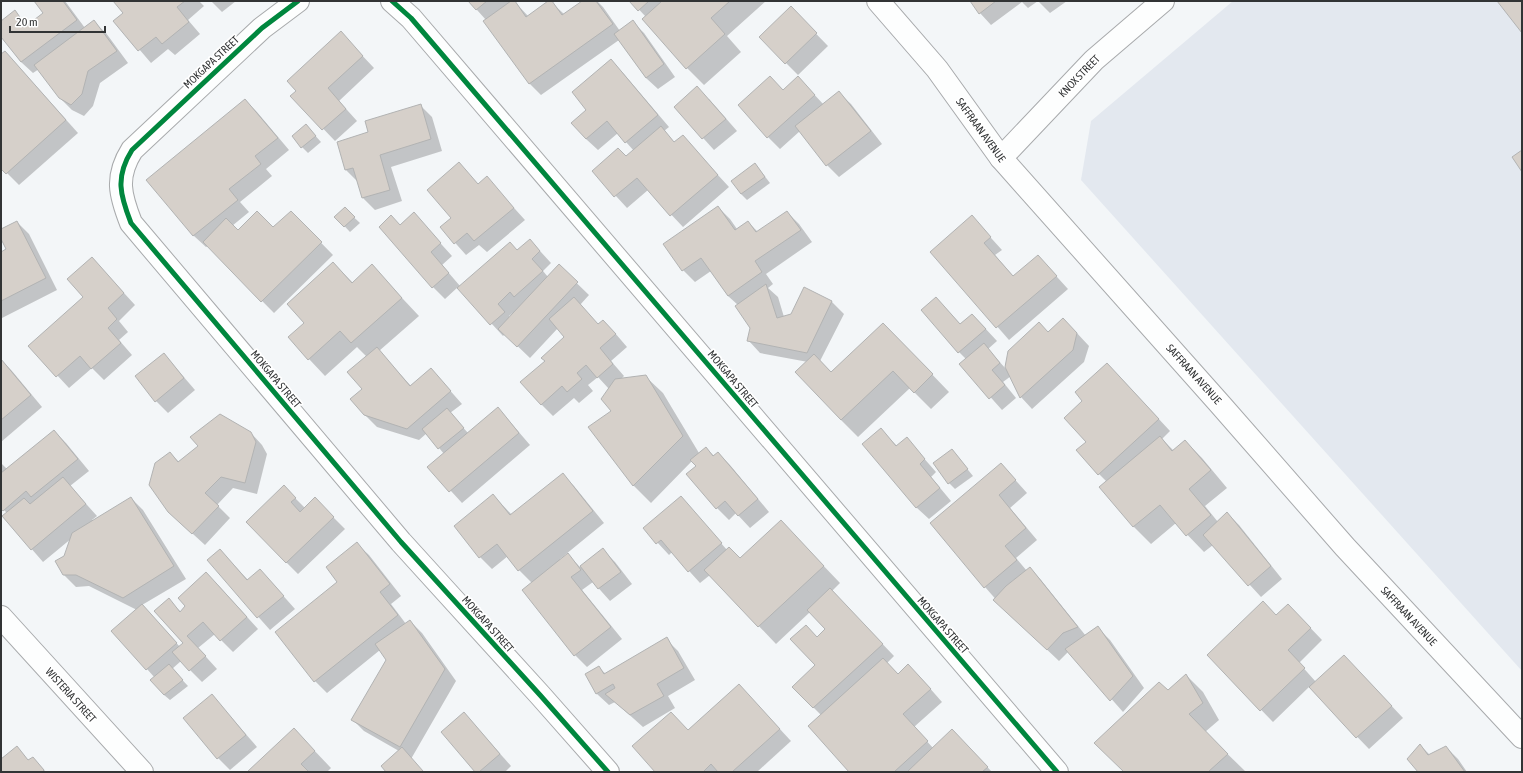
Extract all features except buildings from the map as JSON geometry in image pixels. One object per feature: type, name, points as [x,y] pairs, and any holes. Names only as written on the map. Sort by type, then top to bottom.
[{"type":"street","name":"MOKGAPA STREET","points":[[298,1],[262,28],[132,150],[123,167],[120,185],[121,194],[128,214],[136,229],[401,542],[608,772]]},
{"type":"street","name":"MOKGAPA STREET","points":[[392,1],[411,18],[1056,772]]},
{"type":"street","name":"SAFFRAAN AVENUE","points":[[878,1],[937,69],[1001,158],[1345,547],[1522,737]]},
{"type":"street","name":"KNOX STREET","points":[[1001,158],[1094,60],[1163,1]]},
{"type":"street","name":"WISTERIA STREET","points":[[1,617],[142,772]]},
{"type":"shaded area","points":[[1233,1],[1522,1],[1522,671],[1081,180],[1091,121]]},
{"type":"cycle path","points":[[298,1],[262,28],[132,150],[123,169],[121,178],[122,195],[131,223],[401,542],[608,772]]},
{"type":"cycle path","points":[[392,1],[411,18],[1057,772]]}]
